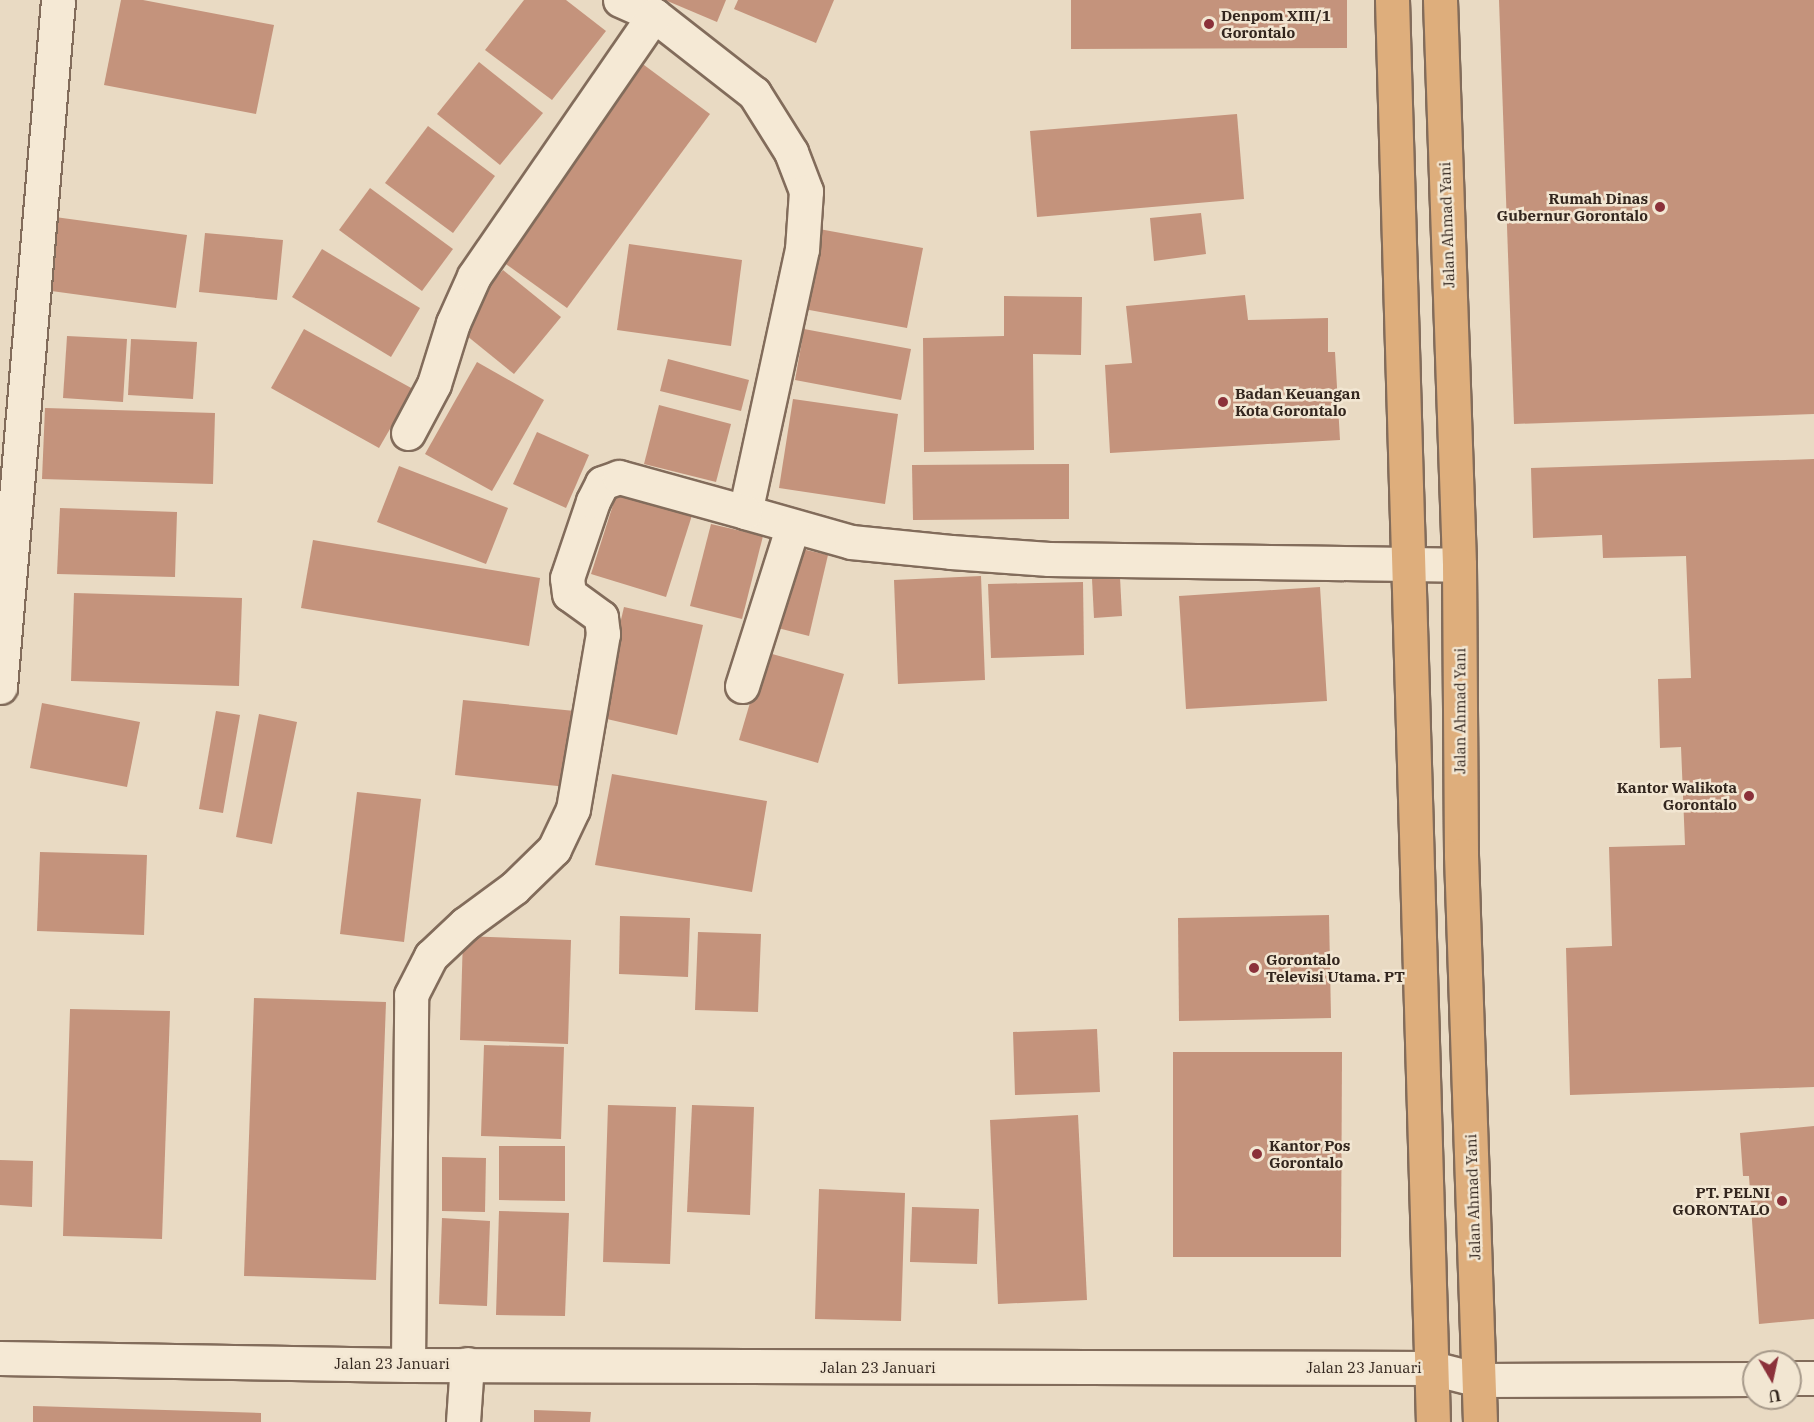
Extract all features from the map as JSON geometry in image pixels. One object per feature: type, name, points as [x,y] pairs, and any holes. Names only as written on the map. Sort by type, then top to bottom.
[{"type":"highway","points":[[1392,0],[1432,1422]]},
{"type":"highway","name":"Jalan Ahmad Yani","points":[[1440,0],[1459,565],[1461,855],[1479,1422]]},
{"type":"street","points":[[0,687],[12,396],[58,0]]},
{"type":"street","points":[[620,0],[654,15],[754,93],[791,152],[806,191],[802,249],[745,512]]},
{"type":"street","points":[[408,432],[434,384],[453,323],[474,276],[654,15]]},
{"type":"street","points":[[408,1365],[411,995],[431,956],[465,924],[514,888],[554,849],[573,809],[603,634],[601,617],[569,594],[567,578],[593,501],[602,483],[619,477],[745,512],[792,528],[851,542],[951,552],[1049,559],[1459,565]]},
{"type":"street","points":[[742,686],[792,528]]},
{"type":"street","name":"Jalan 23 Januari","points":[[0,1358],[408,1365],[810,1368],[1432,1368],[1479,1380],[1742,1379]]},
{"type":"street","points":[[463,1422],[467,1364]]},
{"type":"building","points":[[121,0],[143,0],[274,25],[256,114],[104,85]]},
{"type":"building","points":[[524,0],[566,0],[606,31],[552,100],[485,50]]},
{"type":"building","points":[[665,0],[726,0],[717,22]]},
{"type":"building","points":[[738,0],[834,0],[816,43],[734,9]]},
{"type":"building","name":"Denpom XIII/1 Gorontalo","points":[[1071,0],[1347,0],[1347,48],[1071,49]]},
{"type":"building","name":"Rumah Dinas Gubernur Gorontalo","points":[[1499,0],[1814,0],[1814,414],[1514,424]]},
{"type":"building","points":[[479,62],[543,113],[500,165],[437,114]]},
{"type":"building","points":[[640,62],[710,114],[567,308],[496,257]]},
{"type":"building","points":[[1237,114],[1244,199],[1037,217],[1030,131]]},
{"type":"building","points":[[428,126],[495,176],[453,233],[385,183]]},
{"type":"building","points":[[370,188],[453,249],[422,291],[339,230]]},
{"type":"building","points":[[1201,213],[1206,254],[1154,261],[1150,218]]},
{"type":"building","points":[[55,217],[187,235],[176,308],[44,290]]},
{"type":"building","points":[[819,229],[923,248],[907,328],[804,309]]},
{"type":"building","points":[[205,233],[283,240],[277,300],[199,292]]},
{"type":"building","points":[[629,244],[742,260],[731,346],[617,330]]},
{"type":"building","points":[[322,249],[420,308],[391,357],[292,297]]},
{"type":"building","points":[[503,270],[561,317],[514,374],[456,327]]},
{"type":"building","name":"Badan Keuangan Kota Gorontalo","points":[[1245,295],[1248,320],[1328,318],[1328,352],[1335,352],[1340,440],[1110,453],[1105,365],[1132,363],[1126,306]]},
{"type":"building","points":[[1004,296],[1082,297],[1081,355],[1033,354],[1034,450],[924,452],[923,338],[1004,336]]},
{"type":"building","points":[[304,329],[413,389],[379,448],[271,388]]},
{"type":"building","points":[[804,329],[911,349],[901,400],[795,380]]},
{"type":"building","points":[[67,336],[127,339],[123,402],[63,398]]},
{"type":"building","points":[[131,339],[197,342],[193,399],[128,395]]},
{"type":"building","points":[[668,359],[749,380],[741,411],[660,391]]},
{"type":"building","points":[[477,362],[544,400],[492,491],[425,454]]},
{"type":"building","points":[[793,399],[898,414],[885,504],[779,488]]},
{"type":"building","points":[[659,405],[731,424],[716,482],[644,464]]},
{"type":"building","points":[[45,408],[215,413],[213,484],[42,479]]},
{"type":"building","points":[[537,432],[589,455],[566,508],[513,484]]},
{"type":"building","name":"Kantor Walikota Gorontalo","points":[[1814,459],[1814,1087],[1570,1095],[1566,948],[1612,946],[1609,847],[1685,845],[1681,747],[1660,748],[1658,679],[1691,678],[1686,556],[1603,558],[1602,535],[1533,538],[1531,468]]},
{"type":"building","points":[[1069,464],[1069,519],[913,520],[912,465]]},
{"type":"building","points":[[399,466],[508,508],[486,564],[377,522]]},
{"type":"building","points":[[619,486],[694,509],[666,597],[591,574]]},
{"type":"building","points":[[60,508],[177,512],[175,577],[57,574]]},
{"type":"building","points":[[711,524],[763,536],[742,619],[690,606]]},
{"type":"building","points":[[313,540],[540,578],[529,646],[301,608]]},
{"type":"building","points":[[789,546],[828,555],[809,636],[770,626]]},
{"type":"building","points":[[981,576],[985,680],[898,684],[894,580]]},
{"type":"building","points":[[1120,577],[1122,616],[1094,618],[1092,579]]},
{"type":"building","points":[[1083,582],[1084,655],[991,658],[988,584]]},
{"type":"building","points":[[1320,587],[1327,701],[1186,709],[1179,596]]},
{"type":"building","points":[[74,593],[242,598],[239,686],[71,681]]},
{"type":"building","points":[[624,607],[703,625],[677,735],[598,717]]},
{"type":"building","points":[[765,652],[844,674],[818,763],[739,740]]},
{"type":"building","points":[[463,700],[575,711],[567,787],[455,775]]},
{"type":"building","points":[[42,703],[140,722],[127,787],[30,768]]},
{"type":"building","points":[[216,711],[240,715],[223,813],[199,809]]},
{"type":"building","points":[[259,714],[297,722],[272,844],[236,837]]},
{"type":"building","points":[[612,774],[767,801],[752,892],[595,865]]},
{"type":"building","points":[[357,792],[421,799],[404,942],[340,934]]},
{"type":"building","points":[[40,852],[147,855],[144,935],[37,931]]},
{"type":"building","name":"Gorontalo Televisi Utama. PT","points":[[1329,915],[1331,1018],[1179,1021],[1178,918]]},
{"type":"building","points":[[620,916],[690,918],[688,977],[619,974]]},
{"type":"building","points":[[698,932],[761,934],[758,1012],[695,1010]]},
{"type":"building","points":[[463,936],[571,940],[568,1044],[460,1040]]},
{"type":"building","points":[[254,998],[386,1002],[376,1280],[244,1276]]},
{"type":"building","points":[[70,1009],[170,1011],[162,1239],[63,1236]]},
{"type":"building","points":[[1097,1029],[1100,1092],[1015,1095],[1013,1032]]},
{"type":"building","points":[[484,1045],[564,1047],[561,1139],[481,1136]]},
{"type":"building","name":"Kantor Pos Gorontalo","points":[[1173,1052],[1342,1052],[1341,1257],[1173,1257]]},
{"type":"building","points":[[608,1105],[676,1107],[670,1264],[603,1262]]},
{"type":"building","points":[[692,1105],[754,1107],[750,1215],[687,1212]]},
{"type":"building","points":[[1078,1115],[1087,1300],[998,1304],[990,1120]]},
{"type":"building","name":"PT. PELNI GORONTALO","points":[[1814,1126],[1814,1319],[1759,1324],[1749,1176],[1743,1176],[1740,1133]]},
{"type":"building","points":[[499,1146],[565,1146],[565,1201],[499,1200]]},
{"type":"building","points":[[442,1157],[486,1158],[485,1212],[442,1211]]},
{"type":"building","points":[[0,1160],[33,1161],[32,1207],[0,1205]]},
{"type":"building","points":[[819,1189],[905,1193],[901,1321],[815,1319]]},
{"type":"building","points":[[912,1207],[979,1209],[977,1264],[910,1262]]},
{"type":"building","points":[[499,1211],[569,1213],[565,1316],[496,1315]]},
{"type":"building","points":[[442,1218],[490,1221],[487,1306],[439,1304]]},
{"type":"building","points":[[33,1406],[261,1413],[261,1422],[33,1422]]},
{"type":"building","points":[[534,1410],[591,1412],[590,1422],[534,1422]]},
{"type":"place","name":"Denpom XIII/1 Gorontalo","points":[[1209,24]]},
{"type":"place","name":"Rumah Dinas Gubernur Gorontalo","points":[[1660,207]]},
{"type":"place","name":"Badan Keuangan Kota Gorontalo","points":[[1223,402]]},
{"type":"place","name":"Kantor Walikota Gorontalo","points":[[1749,796]]},
{"type":"place","name":"Gorontalo Televisi Utama. PT","points":[[1254,968]]},
{"type":"place","name":"Kantor Pos Gorontalo","points":[[1257,1154]]},
{"type":"place","name":"PT. PELNI GORONTALO","points":[[1782,1201]]}]
